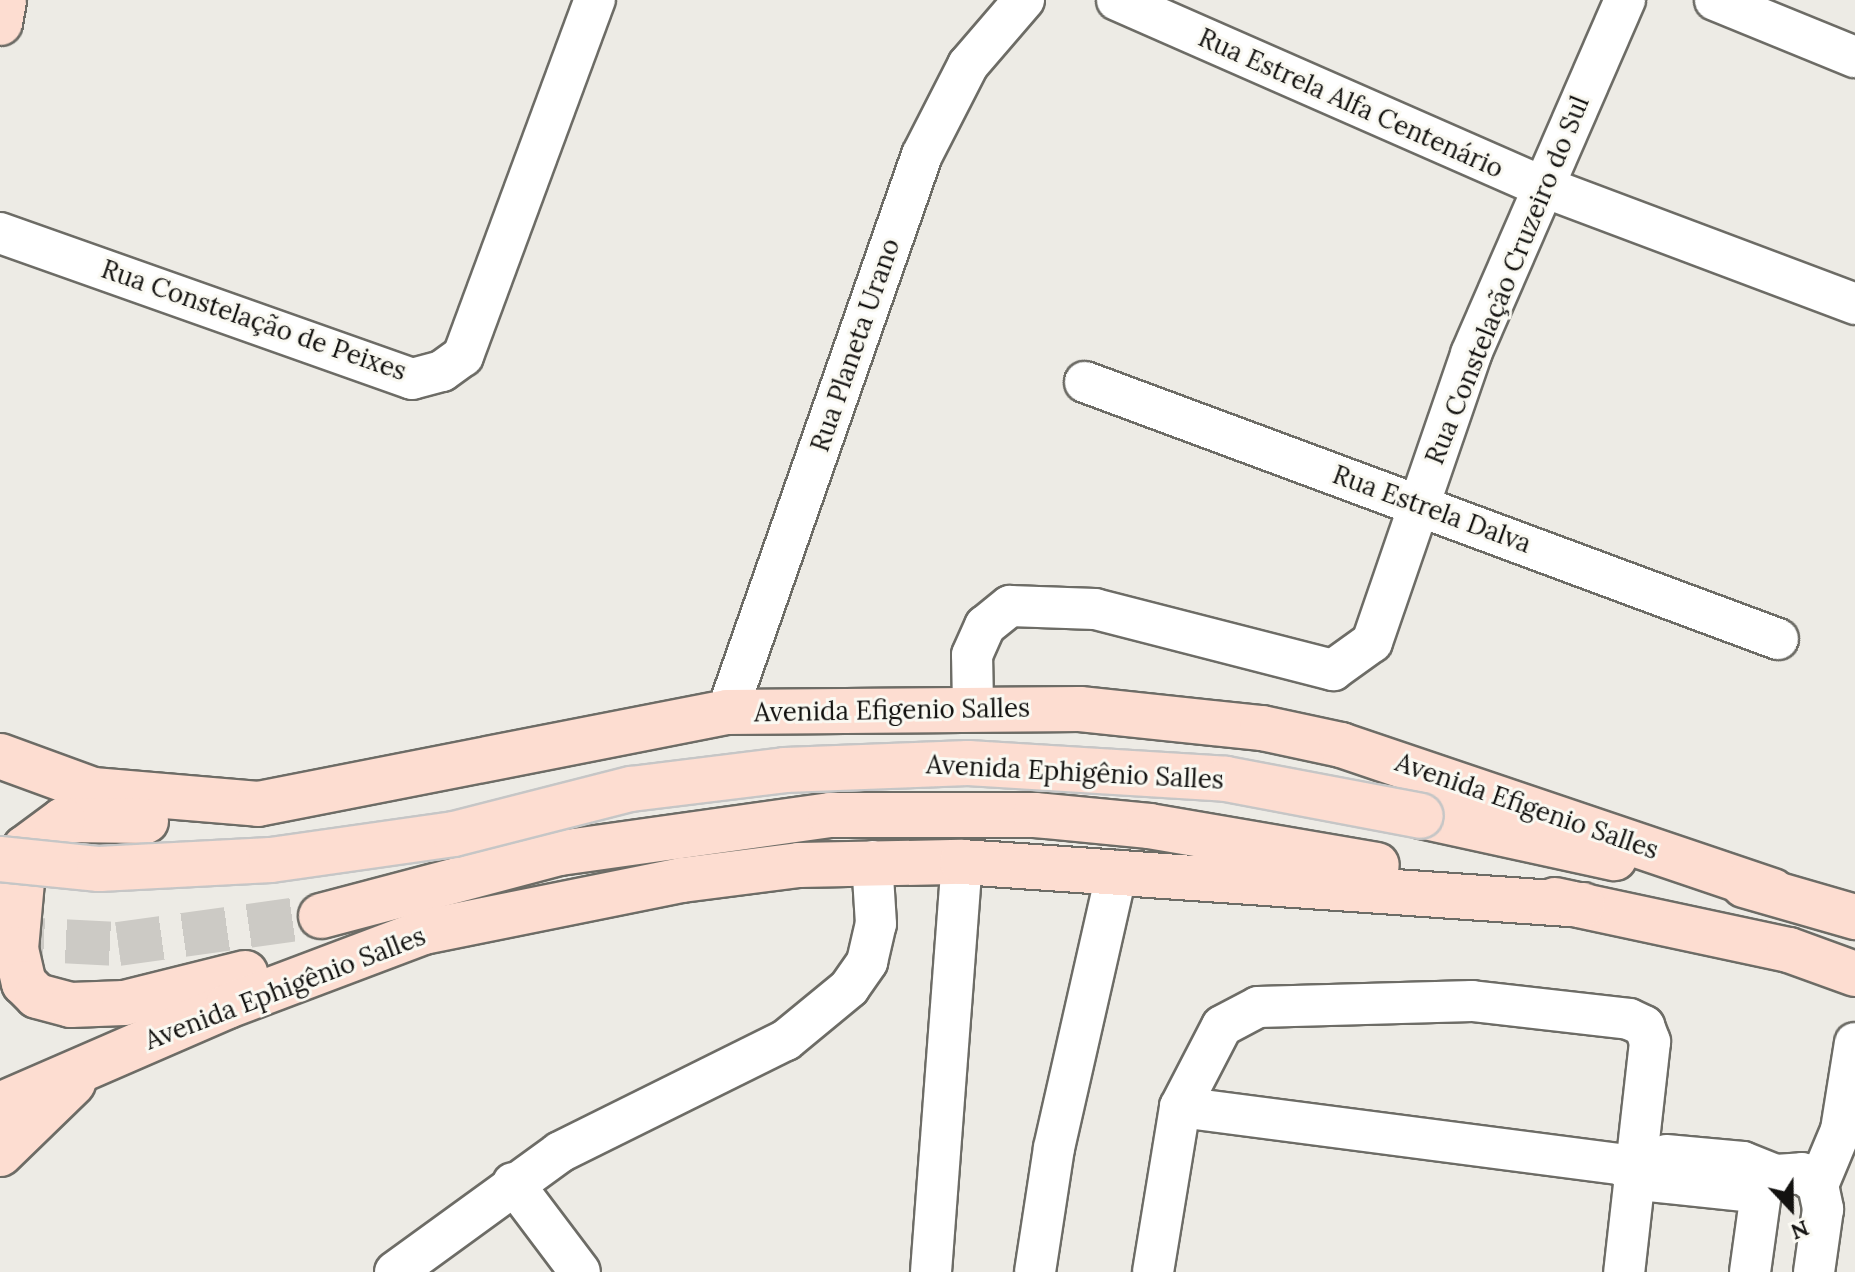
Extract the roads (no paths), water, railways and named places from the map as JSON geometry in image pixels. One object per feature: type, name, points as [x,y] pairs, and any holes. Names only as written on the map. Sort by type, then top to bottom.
[{"type":"main road","points":[[0,23],[4,0]]},
{"type":"main road","name":"Avenida Efigenio Salles","points":[[0,756],[93,790],[258,804],[727,712],[973,705],[1185,718],[1341,745],[1773,891]]},
{"type":"main road","name":"Avenida Ephigênio Salles","points":[[0,859],[99,869],[271,860],[454,834],[631,789],[785,770],[968,763],[1226,779],[1421,816],[1773,891],[1855,917]]},
{"type":"main road","points":[[258,804],[175,821],[63,820],[41,832],[25,848],[18,893],[24,983],[37,996],[71,1005],[124,1003],[373,948]]},
{"type":"main road","name":"Avenida Ephigênio Salles","points":[[321,916],[560,853],[830,815],[1035,815],[1149,826],[1583,905],[1789,950],[1855,974]]},
{"type":"main road","name":"Avenida Ephigênio Salles","points":[[0,1105],[95,1062],[373,948],[682,880],[872,861],[962,862],[1583,905]]},
{"type":"main road","points":[[0,1154],[95,1062]]},
{"type":"street","name":"Rua Constelação de Peixes","points":[[0,233],[412,379],[442,371],[469,342],[595,0]]},
{"type":"street","name":"Rua Planeta Urano","points":[[727,712],[922,155],[968,65],[1024,0]]},
{"type":"street","name":"Rua Estrela Alfa Centenário","points":[[1117,0],[1539,185],[1855,304]]},
{"type":"street","name":"Rua Constelação Cruzeiro do Sul","points":[[973,705],[972,655],[985,626],[1010,606],[1046,602],[1333,670],[1372,642],[1419,504],[1539,185],[1625,0]]},
{"type":"street","points":[[1715,0],[1855,57]]},
{"type":"street","name":"Rua Estrela Dalva","points":[[1085,382],[1778,639]]},
{"type":"street","points":[[395,1272],[513,1183],[786,1040],[849,988],[867,962],[876,924],[872,861]]},
{"type":"street","points":[[931,1272],[962,862]]},
{"type":"street","points":[[1035,1272],[1054,1148],[1117,871]]},
{"type":"street","points":[[1153,1272],[1180,1107],[1222,1026],[1237,1013],[1472,1001],[1644,1026],[1650,1042],[1624,1272]]},
{"type":"street","points":[[1814,1272],[1823,1209],[1818,1185],[1841,1130],[1855,1043]]},
{"type":"street","points":[[1180,1107],[1768,1184],[1802,1173],[1818,1185]]},
{"type":"street","points":[[513,1183],[580,1272]]},
{"type":"street","points":[[1750,1272],[1768,1184]]},
{"type":"tunnel","points":[[0,938],[118,944],[321,916]]}]
